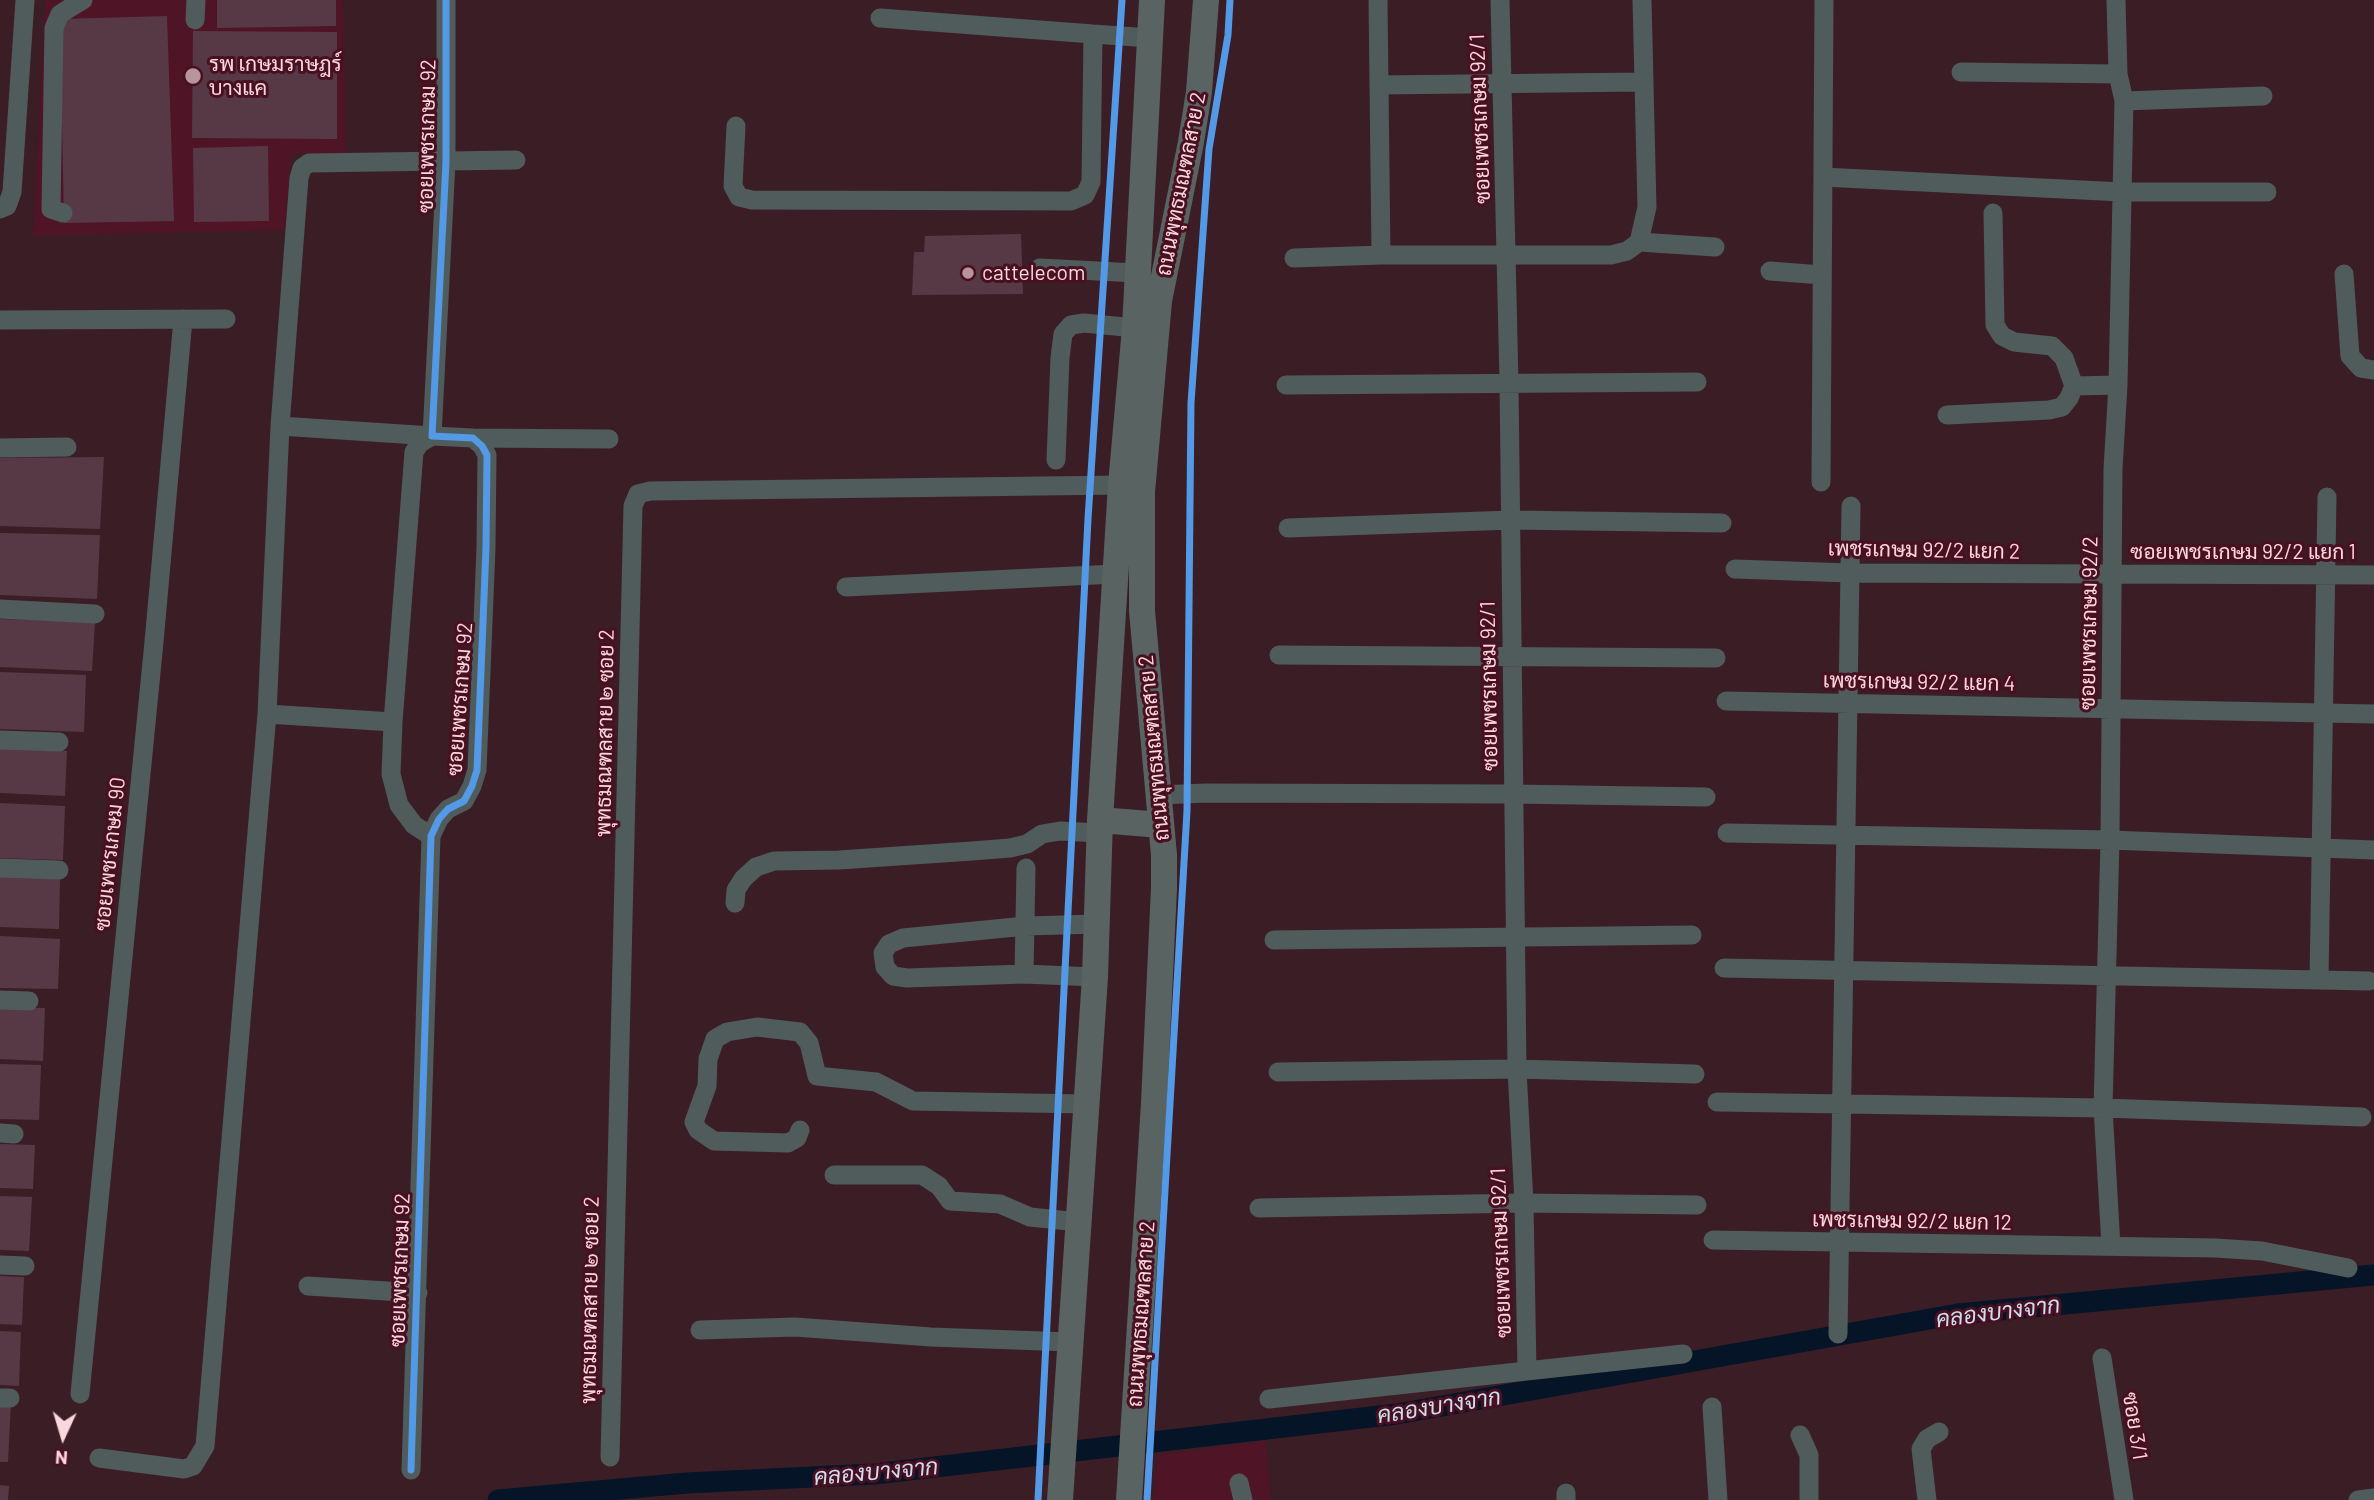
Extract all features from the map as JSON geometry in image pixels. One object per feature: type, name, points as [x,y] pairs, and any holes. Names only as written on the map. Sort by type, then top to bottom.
[{"type":"main road","name":"ถนนพุทธมณฑลสาย 2","points":[[1060,1500],[1095,977],[1100,827],[1115,574],[1135,328],[1152,0]]},
{"type":"main road","name":"ถนนพุทธมณฑลสาย 2","points":[[1129,1500],[1154,1103],[1164,888],[1159,795],[1142,611],[1142,492],[1158,301],[1194,130],[1206,0]]},
{"type":"main road","points":[[1100,827],[1161,825]]},
{"type":"street","points":[[0,209],[7,206],[12,192],[25,0]]},
{"type":"street","points":[[63,212],[51,209],[54,28],[60,13],[83,0]]},
{"type":"street","points":[[195,20],[196,0]]},
{"type":"street","name":"ซอยเพชรเกษม 92","points":[[432,436],[446,162],[446,0]]},
{"type":"street","points":[[1378,0],[1381,255]]},
{"type":"street","name":"ซอยเพชรเกษม 92/1","points":[[1500,0],[1507,255],[1517,1069],[1524,1203],[1528,1371]]},
{"type":"street","points":[[1294,258],[1381,255],[1611,255],[1627,251],[1639,242],[1647,207],[1642,0]]},
{"type":"street","points":[[1821,482],[1824,0]]},
{"type":"street","name":"ซอยเพชรเกษม 92/2","points":[[2110,1246],[2103,1108],[2110,840],[2113,469],[2118,385],[2124,101],[2119,74],[2116,0]]},
{"type":"street","points":[[880,19],[1150,38]]},
{"type":"street","points":[[736,126],[733,186],[739,197],[752,200],[1071,201],[1085,195],[1091,182],[1093,34]]},
{"type":"street","points":[[1961,72],[2119,74]]},
{"type":"street","points":[[1381,85],[1642,82]]},
{"type":"street","points":[[2124,101],[2263,96]]},
{"type":"street","points":[[446,162],[516,160]]},
{"type":"street","name":"ซอยเพชรเกษม 92","points":[[99,1458],[184,1469],[193,1466],[205,1446],[267,714],[280,426],[299,178],[302,168],[309,163],[446,162]]},
{"type":"street","points":[[1823,177],[2122,192],[2267,192]]},
{"type":"street","points":[[1947,415],[2049,410],[2062,407],[2074,386],[2064,358],[2052,346],[2014,342],[2002,335],[1995,325],[1993,213]]},
{"type":"street","points":[[1639,242],[1715,247]]},
{"type":"street","points":[[1040,268],[1136,273]]},
{"type":"street","points":[[1770,271],[1822,275]]},
{"type":"street","points":[[2344,274],[2350,356],[2361,368],[2374,370]]},
{"type":"street","name":"ซอยเพชรเกษม 90","points":[[80,1394],[183,318]]},
{"type":"street","points":[[0,320],[226,319]]},
{"type":"street","points":[[1056,460],[1063,334],[1071,325],[1084,323],[1135,328]]},
{"type":"street","points":[[1286,385],[1697,382]]},
{"type":"street","points":[[2074,386],[2118,385]]},
{"type":"street","points":[[280,426],[472,438],[609,439]]},
{"type":"street","points":[[430,836],[414,825],[399,805],[391,774],[414,452],[420,443],[432,436]]},
{"type":"street","name":"ซอยเพชรเกษม 92","points":[[411,1470],[430,836],[448,809],[464,801],[477,770],[488,473],[487,455],[482,446],[472,438]]},
{"type":"street","points":[[0,448],[67,447]]},
{"type":"street","name":"พุทธมณฑลสาย ๒ ซอย 2","points":[[610,1457],[618,1035],[628,779],[633,506],[638,494],[650,491],[1121,485]]},
{"type":"street","points":[[2319,980],[2327,496]]},
{"type":"street","points":[[1838,1334],[1851,506]]},
{"type":"street","points":[[1288,528],[1511,520],[1722,523]]},
{"type":"street","name":"เพชรเกษม 92/2 แยก 2","points":[[1735,569],[1849,573],[2113,575]]},
{"type":"street","points":[[846,587],[1115,574]]},
{"type":"street","name":"ซอยเพชรเกษม 92/2 แยก 1","points":[[2113,575],[2374,575]]},
{"type":"street","points":[[0,609],[95,614]]},
{"type":"street","points":[[1279,655],[1716,658]]},
{"type":"street","name":"เพชรเกษม 92/2 แยก 4","points":[[1726,701],[2374,714]]},
{"type":"street","points":[[267,714],[393,722]]},
{"type":"street","points":[[0,740],[59,742]]},
{"type":"street","points":[[1159,795],[1513,793],[1706,797]]},
{"type":"street","points":[[736,903],[736,890],[743,878],[756,867],[774,862],[1010,848],[1027,844],[1042,834],[1100,827]]},
{"type":"street","points":[[1727,833],[2110,840],[2374,850]]},
{"type":"street","points":[[0,868],[59,870]]},
{"type":"street","points":[[1024,974],[1026,868]]},
{"type":"street","points":[[1095,977],[1024,974],[907,978],[893,976],[885,967],[883,953],[889,944],[902,938],[1026,926],[1097,924]]},
{"type":"street","points":[[1275,940],[1692,935]]},
{"type":"street","points":[[1724,968],[2369,981]]},
{"type":"street","points":[[0,1000],[29,1001]]},
{"type":"street","points":[[800,1130],[797,1138],[788,1143],[713,1141],[698,1130],[694,1122],[707,1086],[708,1059],[715,1039],[727,1031],[757,1027],[800,1032],[809,1043],[817,1076],[876,1082],[905,1100],[1086,1104]]},
{"type":"street","points":[[1278,1072],[1517,1069],[1695,1073]]},
{"type":"street","points":[[1717,1102],[2103,1108],[2362,1117]]},
{"type":"street","points":[[834,1175],[922,1175],[939,1186],[950,1201],[1000,1204],[1030,1217],[1079,1222]]},
{"type":"street","points":[[1259,1208],[1524,1203],[1697,1205]]},
{"type":"street","name":"เพชรเกษม 92/2 แยก 12","points":[[1713,1240],[2262,1251],[2348,1268]]},
{"type":"street","points":[[0,1265],[25,1266]]},
{"type":"street","points":[[307,1286],[418,1293]]},
{"type":"street","points":[[700,1330],[795,1327],[1070,1348]]},
{"type":"street","points":[[1269,1399],[1683,1354]]},
{"type":"street","name":"ซอย 3/1","points":[[2102,1358],[2124,1500]]},
{"type":"street","points":[[1712,1407],[1718,1500]]},
{"type":"street","points":[[1927,1500],[1921,1449],[1927,1439],[1939,1432]]},
{"type":"street","points":[[1800,1436],[1810,1455],[1809,1500]]},
{"type":"street","points":[[2358,1500],[2374,1498]]},
{"type":"shaded area","name":"รพ เกษมราษฎร์ บางแค","points":[[45,0],[343,0],[346,153],[291,154],[285,230],[33,236]]},
{"type":"shaded area","points":[[1266,1441],[1271,1500],[1154,1500],[1157,1455]]},
{"type":"building","points":[[217,0],[336,0],[336,26],[217,28]]},
{"type":"building","points":[[167,16],[174,221],[64,223],[60,19]]},
{"type":"building","points":[[193,31],[337,32],[337,139],[192,138]]},
{"type":"building","points":[[268,146],[269,221],[194,222],[193,148]]},
{"type":"building","name":"cattelecom","points":[[1021,234],[1023,294],[912,295],[914,252],[924,252],[925,236]]},
{"type":"building","points":[[104,457],[100,529],[0,526],[0,458]]},
{"type":"building","points":[[0,533],[100,535],[97,599],[0,595]]},
{"type":"building","points":[[0,619],[95,622],[92,671],[0,667]]},
{"type":"building","points":[[0,672],[86,675],[84,732],[0,729]]},
{"type":"building","points":[[0,749],[67,751],[65,796],[0,793]]},
{"type":"building","points":[[0,803],[65,806],[63,860],[0,858]]},
{"type":"building","points":[[0,875],[60,877],[59,929],[0,927]]},
{"type":"building","points":[[0,936],[60,939],[58,989],[0,988]]},
{"type":"building","points":[[0,1007],[45,1008],[43,1061],[0,1059]]},
{"type":"building","points":[[0,1064],[41,1065],[39,1120],[0,1119]]},
{"type":"building","points":[[0,1144],[35,1145],[33,1189],[0,1188]]},
{"type":"building","points":[[0,1196],[32,1197],[29,1251],[0,1250]]},
{"type":"building","points":[[0,1276],[24,1277],[22,1325],[0,1324]]},
{"type":"building","points":[[0,1331],[21,1332],[19,1386],[0,1385]]},
{"type":"building","points":[[0,1402],[11,1403],[8,1462],[0,1462]]},
{"type":"building","points":[[0,1485],[9,1486],[8,1500],[0,1500]]},
{"type":"waterway","name":"คลองบางจาก","points":[[498,1500],[687,1483],[874,1474],[1397,1414],[1958,1314],[2374,1275]]},
{"type":"cycle path","points":[[411,1470],[431,836],[439,819],[448,809],[464,801],[477,770],[486,548],[487,455],[473,438],[432,436],[446,162],[446,0]]},
{"type":"cycle path","points":[[1038,1500],[1088,519],[1122,0]]},
{"type":"cycle path","points":[[1147,1500],[1187,811],[1191,403],[1209,149],[1228,35],[1230,0]]},
{"type":"place","name":"รพ เกษมราษฎร์ บางแค","points":[[193,76]]},
{"type":"place","name":"cattelecom","points":[[968,273]]}]
